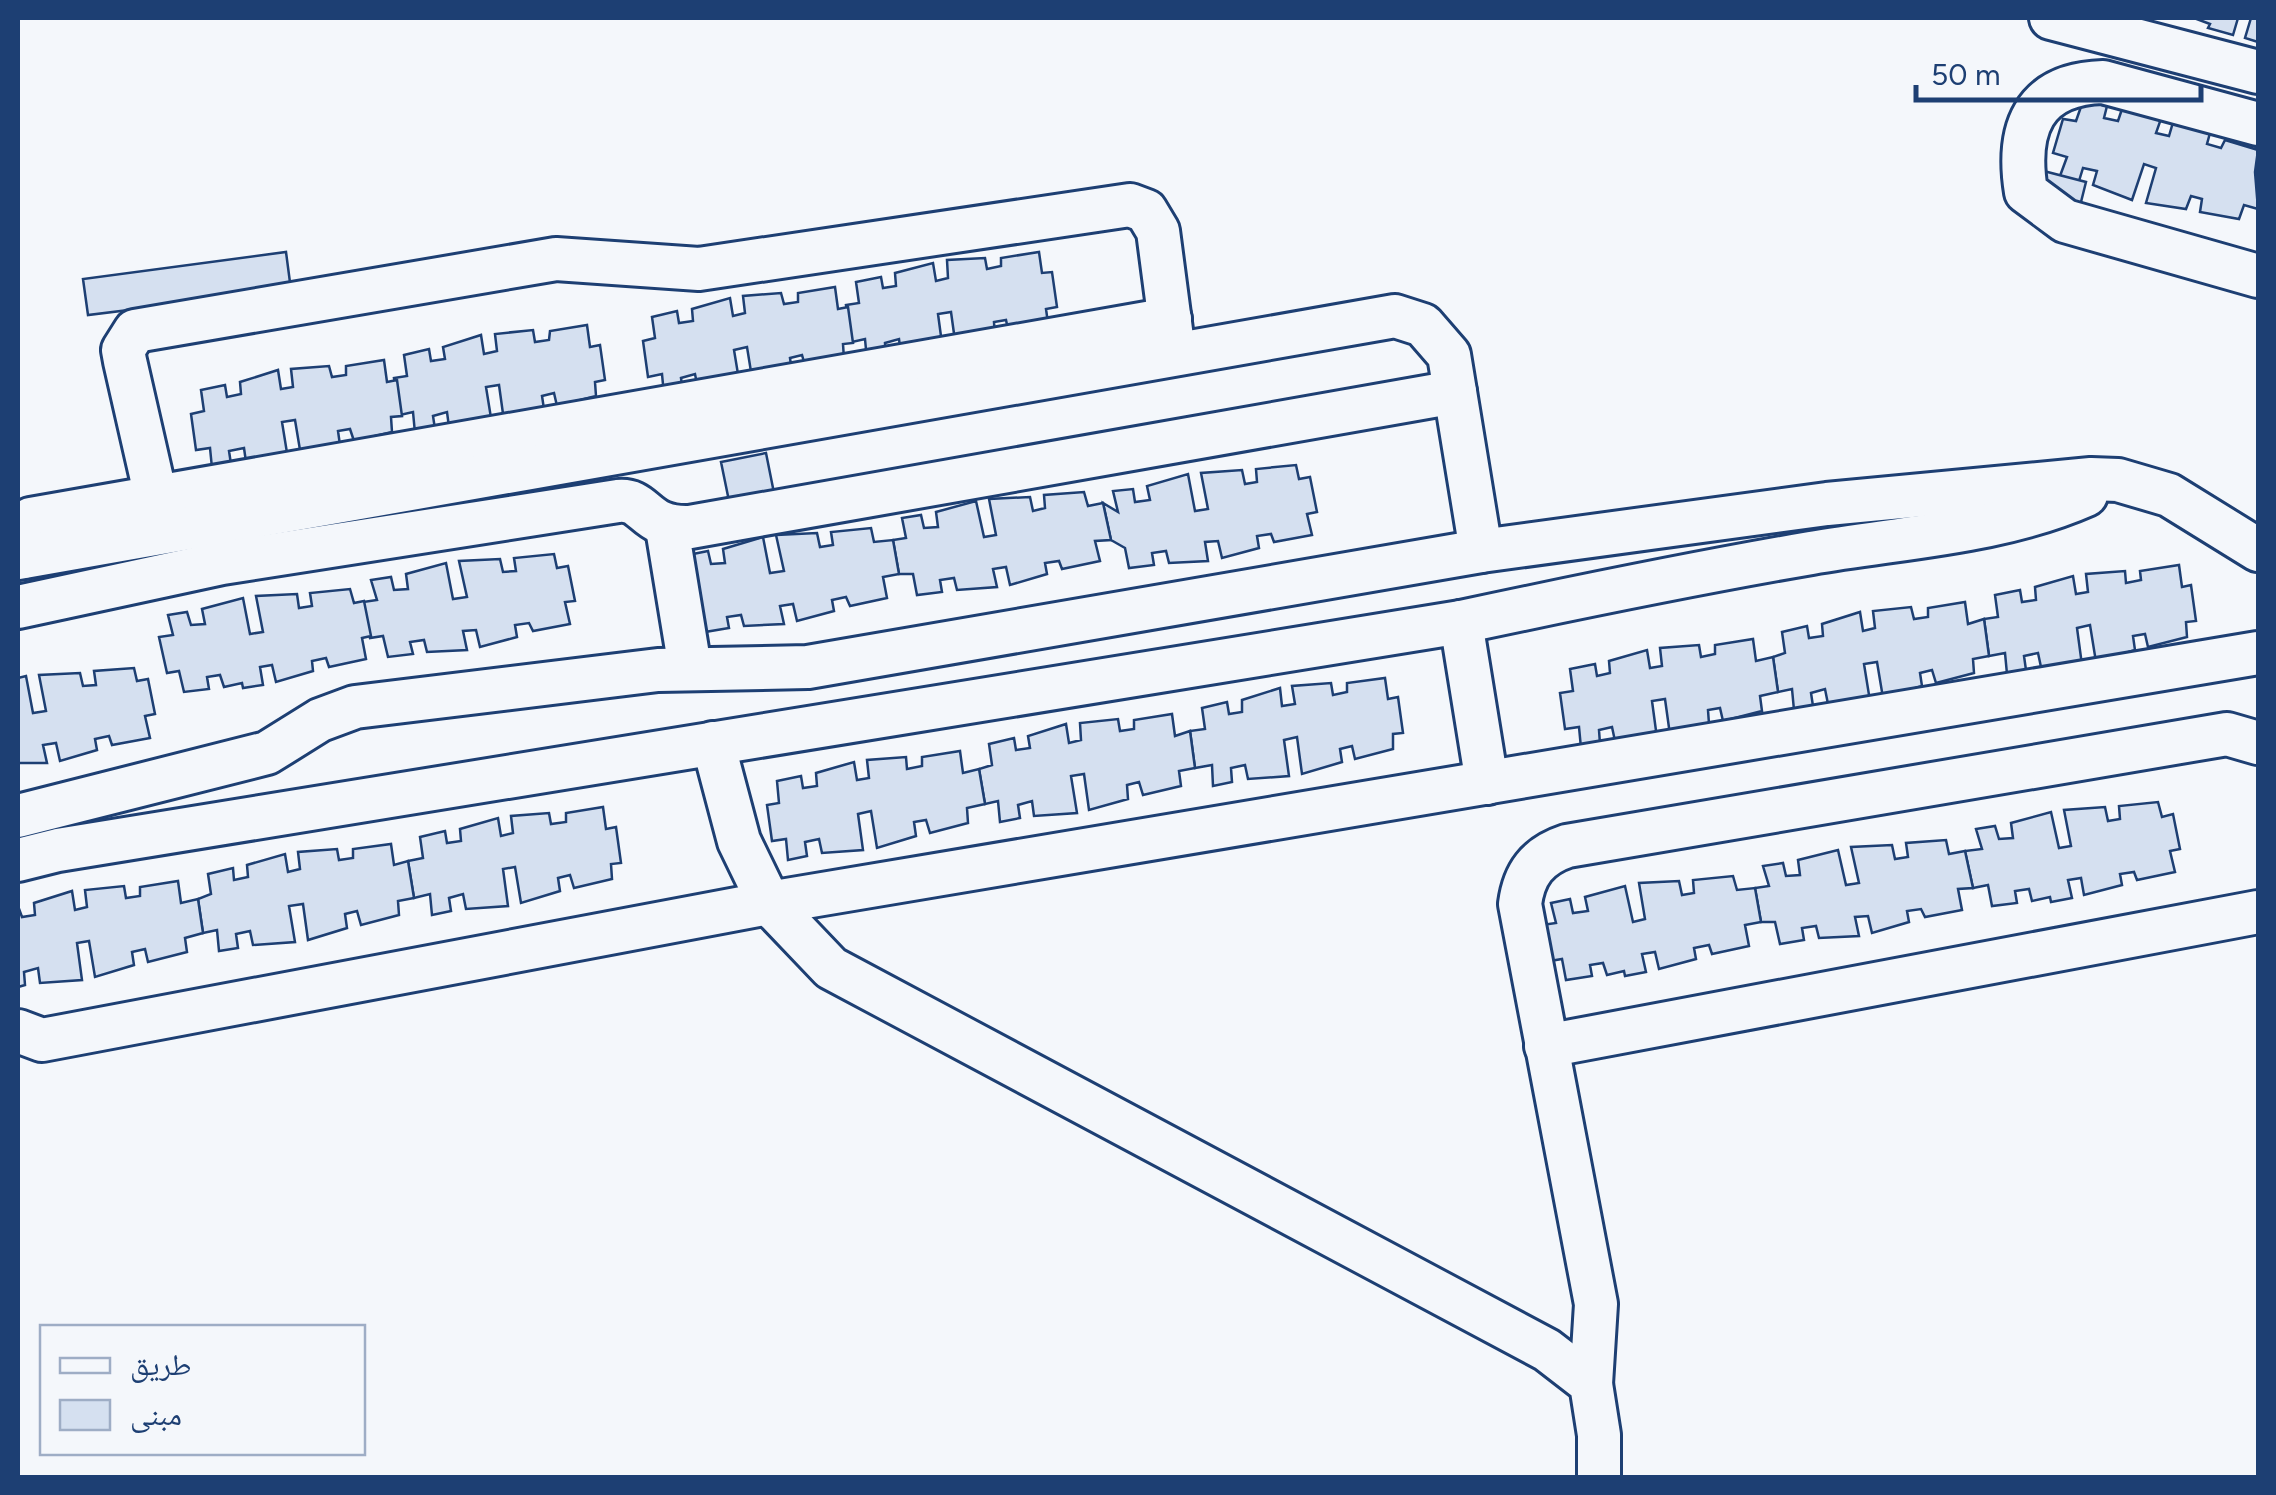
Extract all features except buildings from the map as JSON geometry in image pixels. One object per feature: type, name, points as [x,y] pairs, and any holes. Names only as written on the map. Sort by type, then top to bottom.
[{"type":"street","points":[[2062,19],[2258,72]]},
{"type":"street","points":[[2258,124],[2103,82],[2086,83],[2069,87],[2040,106],[2030,120],[2021,152],[2026,192],[2036,204],[2065,221],[2258,276]]},
{"type":"street","points":[[156,497],[124,350],[127,340],[145,326],[556,259],[699,268],[1130,205],[1154,220],[1172,336]]},
{"type":"street","points":[[676,423],[156,497],[31,519],[20,531],[20,558],[676,423],[1172,336],[1394,316],[1423,325],[1443,343],[1481,551]]},
{"type":"street","points":[[18,607],[222,563],[618,501],[634,503],[651,520],[667,528],[1455,392]]},
{"type":"street","points":[[18,860],[58,850],[1461,622],[1643,584],[2004,521],[2057,507],[2118,480]]},
{"type":"street","points":[[18,816],[267,753],[346,709],[690,668],[808,666],[1481,551],[1828,504],[2118,480],[2169,494],[2258,550]]},
{"type":"street","points":[[667,528],[690,668]]},
{"type":"street","points":[[1461,622],[1487,783]]},
{"type":"street","points":[[18,1031],[42,1040],[770,903],[2258,653]]},
{"type":"street","points":[[1600,1478],[1599,1435],[1591,1384],[1596,1304],[1520,904],[1529,872],[1552,851],[2227,734],[2258,743]]},
{"type":"street","points":[[713,743],[739,841],[770,903],[831,968],[1547,1350],[1591,1384]]},
{"type":"street","points":[[1546,1046],[2258,912]]}]
